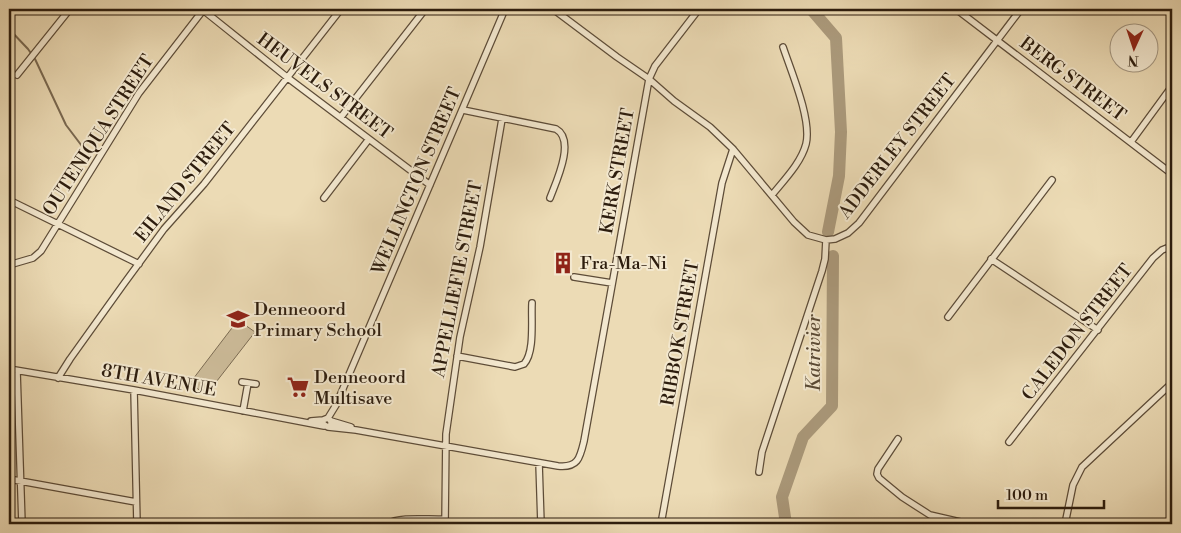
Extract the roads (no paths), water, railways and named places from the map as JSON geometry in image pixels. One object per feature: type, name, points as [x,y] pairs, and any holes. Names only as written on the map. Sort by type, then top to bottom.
[{"type":"street","points":[[17,75],[70,9]]},
{"type":"street","name":"HEUVELS STREET","points":[[204,9],[288,78],[430,185]]},
{"type":"street","name":"OUTENIQUA STREET","points":[[9,266],[24,262],[35,256],[44,246],[139,93],[204,9]]},
{"type":"street","name":"EILAND STREET","points":[[58,378],[164,229],[204,184],[341,9]]},
{"type":"street","name":"WELLINGTON STREET","points":[[327,422],[339,398],[505,9]]},
{"type":"street","points":[[554,9],[649,79],[710,128],[733,149],[800,229],[815,238],[826,240],[822,271],[762,452],[760,472]]},
{"type":"street","name":"KERK STREET","points":[[570,466],[578,460],[582,451],[649,79],[655,66],[699,9]]},
{"type":"street","name":"BERG STREET","points":[[956,9],[1172,174]]},
{"type":"street","name":"ADDERLEY STREET","points":[[826,240],[835,239],[848,233],[859,224],[1021,9]]},
{"type":"street","points":[[341,117],[423,12]]},
{"type":"street","points":[[772,195],[801,155],[807,126],[783,47]]},
{"type":"street","points":[[1131,142],[1172,86]]},
{"type":"street","points":[[463,110],[556,129],[561,133],[565,142],[564,154],[550,198]]},
{"type":"street","name":"APPELLIEFIE STREET","points":[[445,522],[445,446],[457,356],[480,247],[502,119]]},
{"type":"street","points":[[324,198],[369,139]]},
{"type":"street","name":"RIBBOK STREET","points":[[661,524],[722,183],[733,149]]},
{"type":"street","points":[[948,316],[1052,180]]},
{"type":"street","points":[[9,200],[139,264]]},
{"type":"street","name":"CALEDON STREET","points":[[1009,442],[1153,258],[1162,250],[1172,246]]},
{"type":"street","points":[[991,259],[1098,330]]},
{"type":"street","points":[[574,277],[612,283]]},
{"type":"street","points":[[457,356],[514,367],[524,364],[529,355],[531,340],[532,303]]},
{"type":"street","name":"8TH AVENUE","points":[[9,369],[243,411],[304,421],[327,422],[356,430],[570,466]]},
{"type":"street","points":[[17,371],[22,524]]},
{"type":"street","points":[[243,411],[245,382],[256,384]]},
{"type":"street","points":[[1065,524],[1073,485],[1082,467],[1172,383]]},
{"type":"street","points":[[134,390],[137,524]]},
{"type":"street","points":[[898,439],[880,466],[877,474],[885,484],[935,517],[969,524]]},
{"type":"street","points":[[539,462],[541,524]]},
{"type":"street","points":[[9,479],[136,502]]},
{"type":"street","points":[[932,524],[935,517]]},
{"type":"street","points":[[387,524],[405,520],[445,522]]},
{"type":"waterway","name":"Katrivier","points":[[811,9],[836,38],[841,132],[839,176],[828,232]]},
{"type":"waterway","points":[[9,29],[35,59],[66,125],[91,158]]},
{"type":"waterway","name":"Katrivier","points":[[786,524],[782,497],[803,437],[832,406],[833,256]]},
{"type":"place","name":"Fra-Ma-Ni","points":[[563,263]]},
{"type":"place","name":"Denneoord Primary School","points":[[238,319]]},
{"type":"place","name":"Denneoord Multisave","points":[[298,387]]}]
